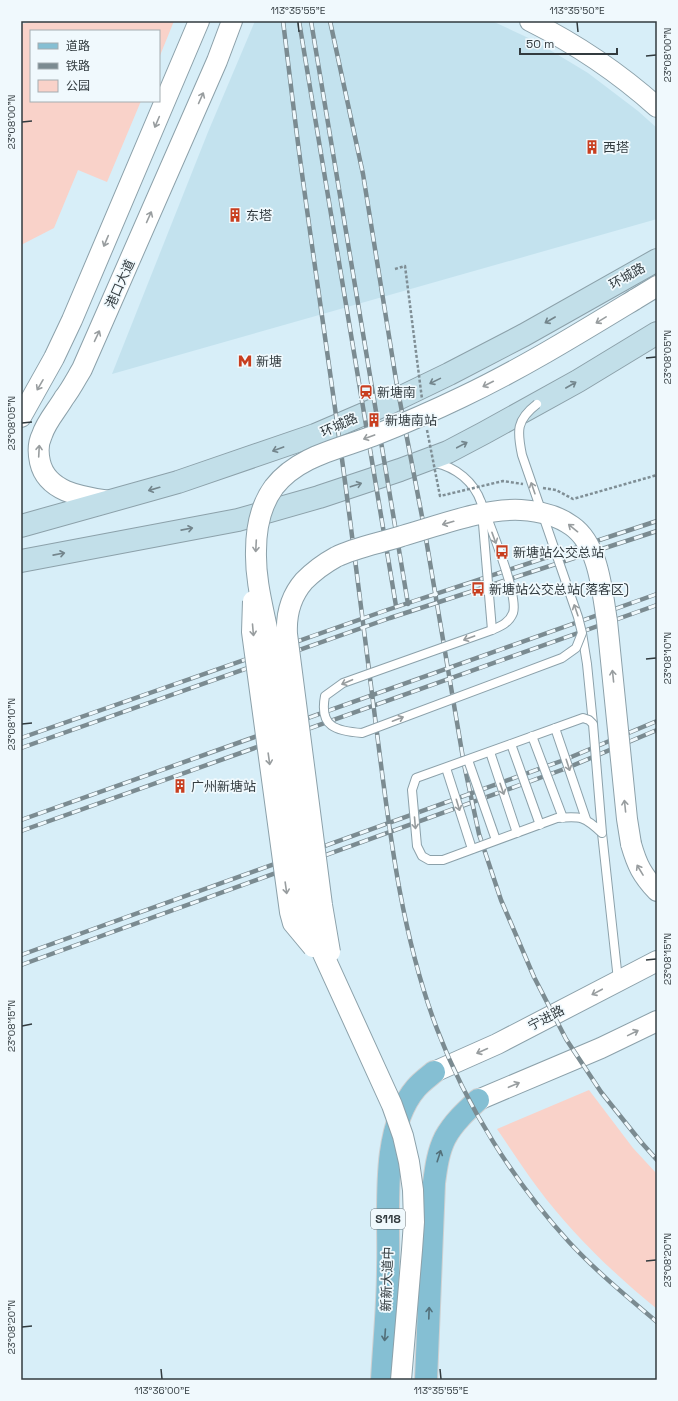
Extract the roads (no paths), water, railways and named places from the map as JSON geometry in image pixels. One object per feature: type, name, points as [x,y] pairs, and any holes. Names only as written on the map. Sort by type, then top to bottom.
[{"type":"main road","name":"环城路","points":[[21,526],[178,482],[315,436],[449,374],[657,260]]},
{"type":"main road","points":[[21,561],[238,520],[319,497],[400,470],[448,452],[537,404],[657,333]]},
{"type":"main road","name":"新新大道中","points":[[382,1380],[388,1268],[388,1178],[390,1156],[395,1132],[403,1108],[416,1088],[434,1072]]},
{"type":"main road","points":[[426,1380],[434,1183],[437,1164],[445,1138],[460,1117],[478,1100]]},
{"type":"main road","points":[[388,1178],[408,1168],[418,1168],[425,1171],[434,1183]]},
{"type":"street","points":[[21,417],[54,358],[72,320],[199,21]]},
{"type":"street","name":"港口大道","points":[[112,501],[77,496],[64,491],[55,485],[44,474],[41,465],[39,448],[41,435],[82,369],[211,76],[232,21]]},
{"type":"street","points":[[530,21],[597,60],[657,107]]},
{"type":"street","points":[[327,964],[293,923],[290,912],[252,632],[252,609],[256,577],[257,533],[260,515],[265,501],[287,474],[300,464],[313,457],[371,436],[462,398],[550,350],[657,286]]},
{"type":"street","points":[[54,358],[60,368],[64,371],[74,372],[82,369]]},
{"type":"street","points":[[271,649],[274,631],[284,609],[304,582],[336,557],[361,548],[475,516],[506,510],[535,511],[548,514],[573,526],[590,549],[603,593],[627,819],[631,844],[637,864],[647,880],[657,891]]},
{"type":"street","points":[[256,577],[271,649],[309,923],[392,1105],[403,1136],[409,1162],[413,1190],[414,1222],[402,1380]]},
{"type":"street","points":[[296,594],[289,608],[286,621],[287,634],[326,934],[331,961],[340,991]]},
{"type":"street","name":"宁进路","points":[[434,1072],[498,1044],[657,961]]},
{"type":"street","points":[[478,1100],[601,1048],[657,1021]]},
{"type":"lane","points":[[537,404],[526,413],[520,424],[518,438],[522,455],[578,617],[582,633],[587,664],[602,833],[618,981]]},
{"type":"lane","points":[[400,470],[428,462],[445,465],[464,476],[479,495],[511,585],[514,600],[513,612],[509,620],[500,627],[343,683],[325,696],[323,706],[324,717],[332,726],[344,732],[362,733],[562,658],[576,648],[582,633]]},
{"type":"lane","points":[[481,502],[492,630]]},
{"type":"lane","points":[[593,724],[589,720],[583,718],[416,778],[412,790],[417,846],[422,856],[430,860],[443,860],[557,818],[574,816],[589,820],[602,833]]},
{"type":"lane","points":[[555,728],[586,820]]},
{"type":"lane","points":[[532,736],[563,818]]},
{"type":"lane","points":[[511,744],[540,824]]},
{"type":"lane","points":[[490,752],[517,833]]},
{"type":"lane","points":[[468,760],[496,840]]},
{"type":"lane","points":[[446,768],[472,850]]},
{"type":"railway","points":[[283,21],[301,167],[345,478],[388,820],[400,891],[415,961],[425,995],[449,1058],[477,1114],[511,1169],[549,1219],[579,1253],[657,1322]]},
{"type":"railway","points":[[299,21],[396,606]]},
{"type":"railway","points":[[311,21],[408,604]]},
{"type":"railway","points":[[330,21],[363,174],[397,386],[424,527],[464,764],[479,834],[501,900],[534,977],[566,1039],[601,1092],[657,1160]]},
{"type":"railway","points":[[21,738],[387,610],[657,521]]},
{"type":"railway","points":[[21,748],[390,618],[657,531]]},
{"type":"railway","points":[[21,820],[657,594]]},
{"type":"railway","points":[[21,831],[657,605]]},
{"type":"railway","points":[[21,955],[564,760],[657,721]]},
{"type":"railway","points":[[21,965],[567,768],[657,730]]},
{"type":"place","name":"西塔","points":[[592,147]]},
{"type":"place","name":"东塔","points":[[235,215]]},
{"type":"place","name":"新塘","points":[[245,361]]},
{"type":"place","name":"新塘南","points":[[366,392]]},
{"type":"place","name":"新塘南站","points":[[374,420]]},
{"type":"place","name":"新塘站公交总站","points":[[502,552]]},
{"type":"place","name":"新塘站公交总站(落客区)","points":[[478,589]]},
{"type":"place","name":"广州新塘站","points":[[180,786]]}]
